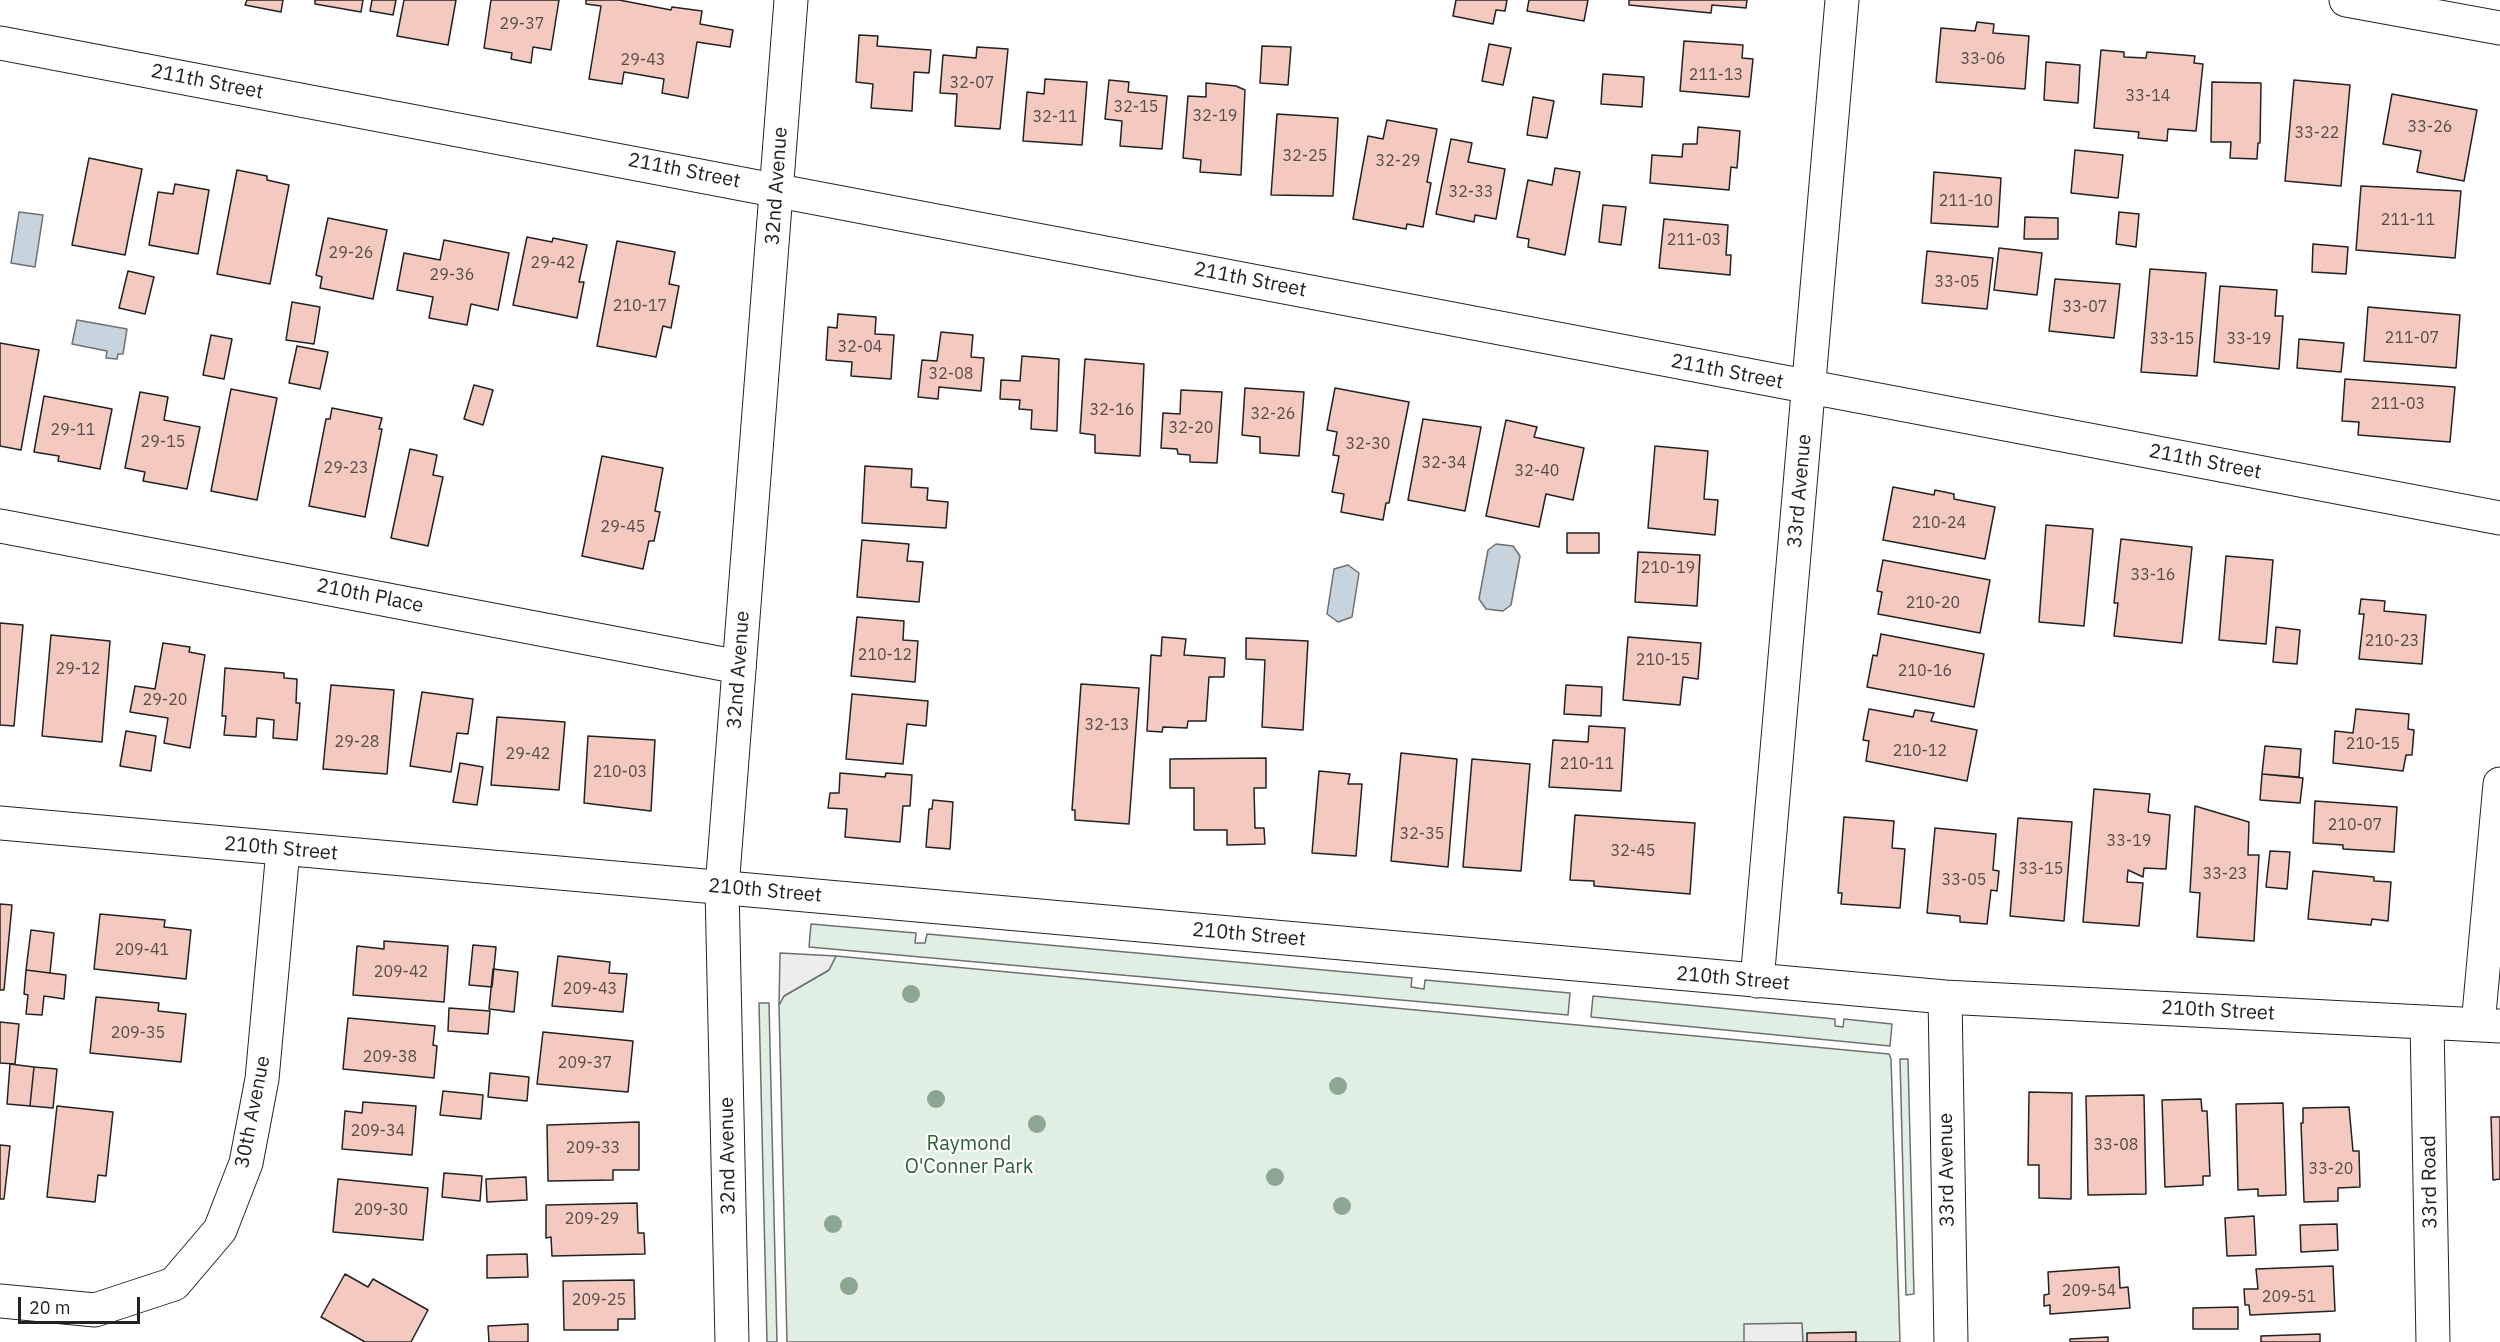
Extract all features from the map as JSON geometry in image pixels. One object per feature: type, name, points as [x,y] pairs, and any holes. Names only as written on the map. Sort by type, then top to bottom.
[{"type":"street","name":"32nd Avenue","points":[[732,1342],[722,888],[791,0]]},
{"type":"street","name":"33rd Avenue","points":[[1757,981],[1842,0]]},
{"type":"street","points":[[2346,0],[2500,28]]},
{"type":"street","name":"211th Street","points":[[0,43],[2500,518]]},
{"type":"street","name":"210th Place","points":[[0,526],[739,667]]},
{"type":"street","points":[[2489,1026],[2500,784]]},
{"type":"street","name":"210th Street","points":[[0,823],[1945,998],[2489,1026]]},
{"type":"street","name":"30th Avenue","points":[[0,1301],[95,1310],[174,1284],[220,1230],[246,1163],[262,1079],[283,850]]},
{"type":"street","name":"33rd Avenue","points":[[1945,998],[1951,1342]]},
{"type":"street","name":"33rd Road","points":[[2427,1022],[2433,1342]]},
{"type":"green space","points":[[811,924],[916,933],[915,943],[925,943],[927,934],[1412,978],[1411,987],[1424,989],[1425,980],[1570,993],[1568,1015],[809,947]]},
{"type":"green space","name":"Raymond O'Conner Park","points":[[836,956],[1889,1054],[1891,1059],[1900,1342],[787,1342],[779,1005],[784,996],[829,970]]},
{"type":"green space","points":[[1593,996],[1835,1019],[1835,1026],[1843,1027],[1844,1019],[1892,1024],[1890,1046],[1591,1017]]},
{"type":"green space","points":[[759,1003],[769,1003],[777,1342],[767,1342]]},
{"type":"green space","points":[[1900,1059],[1908,1059],[1914,1294],[1906,1295]]},
{"type":"shaded area","points":[[19,212],[43,215],[35,267],[11,263]]},
{"type":"shaded area","points":[[77,320],[127,329],[123,354],[118,354],[117,359],[106,358],[107,351],[72,344]]},
{"type":"shaded area","points":[[1496,544],[1513,546],[1520,556],[1511,605],[1503,611],[1486,609],[1479,599],[1488,550]]},
{"type":"shaded area","points":[[1348,565],[1359,573],[1352,617],[1338,622],[1327,614],[1334,569]]},
{"type":"shaded area","points":[[780,953],[836,956],[829,970],[784,996],[779,1005]]},
{"type":"shaded area","points":[[1802,1323],[1803,1342],[1744,1342],[1744,1324]]},
{"type":"building","points":[[247,0],[283,0],[281,12],[245,5]]},
{"type":"building","points":[[315,0],[363,0],[361,12],[315,4]]},
{"type":"building","points":[[372,0],[396,0],[393,15],[370,11]]},
{"type":"building","points":[[404,0],[456,0],[448,45],[397,36]]},
{"type":"building","points":[[491,0],[559,0],[551,50],[533,47],[531,63],[511,59],[512,53],[484,48]]},
{"type":"building","points":[[586,0],[619,0],[671,10],[672,7],[702,11],[700,24],[733,30],[730,47],[697,42],[688,98],[662,93],[664,79],[624,72],[622,84],[589,79],[601,6],[586,4]]},
{"type":"building","points":[[1456,0],[1507,0],[1505,11],[1496,10],[1493,24],[1453,16]]},
{"type":"building","points":[[1529,0],[1588,0],[1584,21],[1527,11]]},
{"type":"building","points":[[1629,0],[1747,0],[1746,8],[1712,5],[1711,13],[1629,5]]},
{"type":"building","points":[[1977,22],[1994,24],[1993,33],[2029,36],[2025,89],[1936,82],[1941,28],[1975,31]]},
{"type":"building","points":[[859,35],[878,36],[877,46],[931,50],[929,73],[914,72],[912,111],[871,108],[873,84],[856,82]]},
{"type":"building","points":[[1684,41],[1743,45],[1742,58],[1753,59],[1749,97],[1680,91]]},
{"type":"building","points":[[1489,44],[1511,48],[1503,85],[1482,81]]},
{"type":"building","points":[[1262,46],[1291,47],[1288,85],[1260,83]]},
{"type":"building","points":[[977,47],[1008,49],[1000,129],[955,126],[957,94],[940,93],[943,55],[976,58]]},
{"type":"building","points":[[2101,50],[2124,52],[2124,57],[2146,58],[2147,52],[2195,56],[2194,63],[2203,64],[2196,131],[2168,129],[2167,141],[2138,138],[2139,132],[2094,128]]},
{"type":"building","points":[[2046,62],[2080,65],[2078,103],[2044,100]]},
{"type":"building","points":[[1603,74],[1644,77],[1642,107],[1601,104]]},
{"type":"building","points":[[1045,79],[1087,82],[1082,145],[1023,141],[1027,92],[1044,94]]},
{"type":"building","points":[[1109,80],[1129,82],[1128,92],[1167,96],[1162,149],[1120,146],[1122,121],[1105,119]]},
{"type":"building","points":[[2294,80],[2350,85],[2341,186],[2285,181]]},
{"type":"building","points":[[2212,82],[2261,83],[2260,143],[2258,143],[2257,159],[2230,158],[2231,142],[2211,142]]},
{"type":"building","points":[[1206,83],[1236,86],[1245,90],[1241,175],[1200,172],[1201,160],[1183,158],[1188,96],[1206,97]]},
{"type":"building","points":[[2392,94],[2477,110],[2464,181],[2417,172],[2421,151],[2383,144]]},
{"type":"building","points":[[1533,97],[1554,101],[1547,138],[1527,135]]},
{"type":"building","points":[[1277,114],[1338,118],[1333,196],[1271,195]]},
{"type":"building","points":[[1387,120],[1437,129],[1427,182],[1431,183],[1423,227],[1407,224],[1406,229],[1353,219],[1368,136],[1383,139]]},
{"type":"building","points":[[1698,127],[1740,131],[1737,168],[1731,167],[1729,190],[1650,183],[1652,155],[1682,157],[1683,144],[1697,144]]},
{"type":"building","points":[[1451,139],[1472,143],[1468,162],[1505,169],[1496,219],[1475,215],[1474,222],[1436,214]]},
{"type":"building","points":[[2075,150],[2123,155],[2118,198],[2071,193]]},
{"type":"building","points":[[89,158],[142,169],[125,255],[72,245]]},
{"type":"building","points":[[1555,168],[1580,172],[1565,255],[1528,247],[1529,239],[1517,237],[1528,180],[1552,185]]},
{"type":"building","points":[[237,170],[267,176],[267,180],[289,185],[270,284],[217,274]]},
{"type":"building","points":[[1934,172],[2001,178],[1998,227],[1931,223]]},
{"type":"building","points":[[175,184],[209,190],[198,254],[149,245],[158,192],[173,194]]},
{"type":"building","points":[[2361,186],[2461,191],[2455,258],[2356,250]]},
{"type":"building","points":[[1603,205],[1626,207],[1621,245],[1599,242]]},
{"type":"building","points":[[2119,212],[2139,214],[2136,247],[2116,244]]},
{"type":"building","points":[[2025,217],[2058,218],[2058,239],[2024,239]]},
{"type":"building","points":[[328,218],[387,230],[373,299],[320,288],[322,277],[316,275]]},
{"type":"building","points":[[1664,219],[1728,225],[1726,255],[1731,255],[1730,275],[1659,268]]},
{"type":"building","points":[[527,237],[552,242],[553,238],[587,245],[579,282],[584,282],[577,318],[513,305]]},
{"type":"building","points":[[444,240],[509,253],[498,310],[471,304],[467,325],[429,318],[433,297],[397,290],[404,253],[440,260]]},
{"type":"building","points":[[617,241],[675,252],[669,284],[679,286],[671,328],[663,326],[656,357],[597,346]]},
{"type":"building","points":[[2313,244],[2348,247],[2346,274],[2312,272]]},
{"type":"building","points":[[1999,248],[2042,253],[2037,295],[1994,290]]},
{"type":"building","points":[[1927,251],[1993,258],[1987,309],[1922,303]]},
{"type":"building","points":[[2150,269],[2206,273],[2197,376],[2141,372]]},
{"type":"building","points":[[128,271],[154,277],[145,314],[119,308]]},
{"type":"building","points":[[2055,279],[2120,284],[2114,338],[2049,331]]},
{"type":"building","points":[[2220,286],[2277,290],[2275,316],[2283,316],[2279,369],[2214,362]]},
{"type":"building","points":[[292,302],[320,307],[314,344],[286,340]]},
{"type":"building","points":[[2368,307],[2460,315],[2456,368],[2364,361]]},
{"type":"building","points":[[838,314],[876,317],[875,334],[894,335],[891,379],[851,376],[852,362],[826,360],[828,327],[837,328]]},
{"type":"building","points":[[941,332],[973,335],[971,357],[984,358],[981,391],[939,387],[938,399],[918,397],[922,360],[937,361]]},
{"type":"building","points":[[211,335],[232,339],[224,379],[203,375]]},
{"type":"building","points":[[2299,339],[2344,343],[2341,372],[2297,368]]},
{"type":"building","points":[[0,343],[39,350],[21,450],[0,446]]},
{"type":"building","points":[[297,346],[328,352],[320,389],[289,383]]},
{"type":"building","points":[[1022,356],[1059,359],[1057,431],[1031,429],[1032,410],[1019,409],[1020,400],[1000,399],[1001,380],[1020,381]]},
{"type":"building","points":[[1085,359],[1144,364],[1140,456],[1095,453],[1095,435],[1080,433]]},
{"type":"building","points":[[2345,379],[2455,387],[2450,442],[2358,435],[2359,422],[2342,421]]},
{"type":"building","points":[[474,385],[493,390],[483,425],[464,419]]},
{"type":"building","points":[[1245,388],[1304,392],[1299,456],[1260,453],[1260,437],[1242,435]]},
{"type":"building","points":[[1335,388],[1409,402],[1389,503],[1386,503],[1383,520],[1341,512],[1344,494],[1332,492],[1339,456],[1333,455],[1337,432],[1327,430]]},
{"type":"building","points":[[231,389],[277,398],[257,500],[211,491]]},
{"type":"building","points":[[1181,390],[1222,392],[1217,463],[1190,462],[1190,455],[1178,454],[1177,449],[1161,448],[1163,413],[1180,414]]},
{"type":"building","points":[[140,392],[168,397],[164,420],[200,427],[187,489],[143,481],[145,472],[125,468]]},
{"type":"building","points":[[44,396],[112,409],[100,469],[58,461],[59,456],[34,452]]},
{"type":"building","points":[[332,408],[382,418],[379,429],[382,429],[365,517],[309,506],[326,419],[330,419]]},
{"type":"building","points":[[1423,419],[1481,427],[1465,511],[1408,500]]},
{"type":"building","points":[[1506,420],[1537,427],[1534,437],[1584,448],[1573,500],[1546,494],[1539,527],[1486,516]]},
{"type":"building","points":[[1655,446],[1708,451],[1704,499],[1718,500],[1715,535],[1648,528]]},
{"type":"building","points":[[410,449],[437,455],[433,475],[443,477],[428,546],[391,538]]},
{"type":"building","points":[[602,456],[663,468],[655,511],[660,512],[654,541],[649,541],[643,569],[582,556]]},
{"type":"building","points":[[865,466],[912,469],[911,487],[928,488],[927,500],[948,502],[946,528],[862,523]]},
{"type":"building","points":[[1893,487],[1934,495],[1935,490],[1954,494],[1954,499],[1995,507],[1985,559],[1883,540]]},
{"type":"building","points":[[2046,525],[2093,529],[2084,626],[2039,622]]},
{"type":"building","points":[[1567,533],[1599,533],[1599,553],[1567,553]]},
{"type":"building","points":[[2121,539],[2192,547],[2182,643],[2114,636],[2118,603],[2114,603]]},
{"type":"building","points":[[862,540],[909,544],[907,561],[923,562],[919,602],[857,597]]},
{"type":"building","points":[[1638,552],[1700,555],[1697,606],[1635,602]]},
{"type":"building","points":[[2226,556],[2273,560],[2266,644],[2219,640]]},
{"type":"building","points":[[1883,560],[1990,580],[1980,633],[1878,614],[1882,592],[1877,591]]},
{"type":"building","points":[[2361,599],[2385,601],[2384,611],[2426,615],[2422,664],[2359,659],[2364,614],[2359,614]]},
{"type":"building","points":[[857,617],[904,621],[903,640],[918,641],[915,682],[851,676]]},
{"type":"building","points":[[0,623],[23,625],[14,726],[0,725]]},
{"type":"building","points":[[2276,627],[2300,630],[2297,664],[2273,662]]},
{"type":"building","points":[[1881,634],[1984,654],[1974,707],[1867,687],[1873,655],[1877,656]]},
{"type":"building","points":[[51,635],[110,641],[102,742],[42,736]]},
{"type":"building","points":[[1162,637],[1186,639],[1184,655],[1225,658],[1224,677],[1209,677],[1206,721],[1188,721],[1187,728],[1163,727],[1162,732],[1147,731],[1151,655],[1161,656]]},
{"type":"building","points":[[1628,637],[1701,643],[1698,679],[1683,677],[1680,705],[1623,700]]},
{"type":"building","points":[[1246,638],[1308,641],[1303,730],[1262,727],[1265,660],[1246,659]]},
{"type":"building","points":[[163,643],[190,647],[189,652],[205,655],[190,748],[164,743],[168,718],[130,712],[135,686],[155,689]]},
{"type":"building","points":[[225,668],[284,673],[284,678],[297,679],[296,703],[300,703],[297,740],[273,738],[274,720],[257,718],[256,737],[224,735],[226,716],[222,716]]},
{"type":"building","points":[[1081,684],[1139,688],[1129,824],[1075,820],[1075,810],[1072,810]]},
{"type":"building","points":[[331,685],[394,690],[387,774],[323,769]]},
{"type":"building","points":[[1566,685],[1602,687],[1601,716],[1564,714]]},
{"type":"building","points":[[422,692],[473,699],[468,734],[457,733],[451,772],[410,766]]},
{"type":"building","points":[[852,694],[928,701],[926,726],[907,724],[903,764],[846,759]]},
{"type":"building","points":[[1869,709],[1913,717],[1915,710],[1934,713],[1931,721],[1977,730],[1967,781],[1866,761],[1869,741],[1863,740]]},
{"type":"building","points":[[2356,709],[2409,714],[2408,729],[2414,730],[2412,755],[2406,755],[2403,771],[2333,763],[2335,731],[2353,733]]},
{"type":"building","points":[[497,717],[565,722],[559,790],[491,785]]},
{"type":"building","points":[[1589,726],[1625,728],[1621,791],[1549,787],[1553,740],[1588,742]]},
{"type":"building","points":[[126,731],[156,736],[151,771],[120,766]]},
{"type":"building","points":[[588,736],[655,740],[651,811],[584,803]]},
{"type":"building","points":[[2265,746],[2301,749],[2299,777],[2262,774]]},
{"type":"building","points":[[1401,753],[1457,759],[1448,867],[1391,861]]},
{"type":"building","points":[[1266,758],[1266,788],[1254,788],[1255,828],[1264,828],[1265,844],[1227,845],[1227,830],[1194,830],[1194,788],[1170,788],[1170,759]]},
{"type":"building","points":[[1472,759],[1530,764],[1521,871],[1463,867]]},
{"type":"building","points":[[460,763],[483,767],[477,805],[453,802]]},
{"type":"building","points":[[1319,771],[1350,774],[1348,784],[1362,784],[1356,856],[1312,853]]},
{"type":"building","points":[[840,773],[885,777],[886,773],[912,775],[910,806],[903,806],[900,842],[845,837],[847,809],[828,808],[830,793],[839,793]]},
{"type":"building","points":[[2262,774],[2303,778],[2300,803],[2260,800]]},
{"type":"building","points":[[2094,789],[2150,794],[2148,812],[2170,815],[2166,869],[2144,868],[2143,877],[2128,870],[2127,882],[2143,883],[2139,926],[2083,922]]},
{"type":"building","points":[[933,800],[953,802],[950,849],[926,847],[929,809],[932,809]]},
{"type":"building","points":[[2315,801],[2397,807],[2394,852],[2343,849],[2343,845],[2313,843]]},
{"type":"building","points":[[2195,806],[2249,822],[2248,855],[2259,855],[2254,941],[2197,937],[2200,893],[2190,892]]},
{"type":"building","points":[[1575,815],[1695,823],[1690,894],[1594,886],[1594,881],[1570,880]]},
{"type":"building","points":[[1844,817],[1894,821],[1892,848],[1905,849],[1900,908],[1841,904],[1842,893],[1838,893]]},
{"type":"building","points":[[2018,818],[2072,822],[2064,921],[2010,916]]},
{"type":"building","points":[[1935,828],[1996,834],[1993,870],[1999,871],[1997,891],[1991,890],[1987,924],[1960,922],[1960,916],[1927,913]]},
{"type":"building","points":[[2270,851],[2290,852],[2287,889],[2266,887]]},
{"type":"building","points":[[2313,871],[2374,877],[2374,881],[2391,882],[2388,921],[2372,919],[2371,925],[2308,919]]},
{"type":"building","points":[[0,904],[12,905],[4,990],[0,990]]},
{"type":"building","points":[[100,914],[165,920],[164,927],[191,930],[186,979],[94,969]]},
{"type":"building","points":[[31,930],[54,933],[50,973],[26,970]]},
{"type":"building","points":[[384,941],[448,946],[444,1002],[353,995],[357,946],[384,949]]},
{"type":"building","points":[[473,945],[496,947],[492,987],[469,985]]},
{"type":"building","points":[[558,956],[610,962],[609,973],[627,974],[623,1012],[552,1006]]},
{"type":"building","points":[[493,969],[518,972],[514,1012],[489,1009]]},
{"type":"building","points":[[26,970],[66,975],[64,999],[44,996],[42,1015],[26,1014],[28,995],[24,994]]},
{"type":"building","points":[[96,997],[159,1003],[158,1011],[186,1014],[181,1062],[90,1053]]},
{"type":"building","points":[[449,1008],[490,1011],[488,1034],[448,1031]]},
{"type":"building","points":[[348,1018],[435,1026],[433,1045],[437,1046],[434,1078],[343,1069]]},
{"type":"building","points":[[0,1022],[19,1024],[15,1064],[0,1063]]},
{"type":"building","points":[[543,1032],[633,1041],[628,1092],[537,1084]]},
{"type":"building","points":[[10,1064],[34,1067],[30,1106],[7,1104]]},
{"type":"building","points":[[34,1067],[57,1069],[53,1108],[30,1106]]},
{"type":"building","points":[[490,1073],[529,1077],[527,1101],[488,1097]]},
{"type":"building","points":[[443,1091],[483,1095],[481,1119],[440,1115]]},
{"type":"building","points":[[2029,1092],[2072,1093],[2071,1199],[2039,1198],[2039,1165],[2028,1165]]},
{"type":"building","points":[[2144,1095],[2146,1194],[2088,1195],[2086,1096]]},
{"type":"building","points":[[2201,1099],[2202,1111],[2207,1111],[2210,1176],[2203,1176],[2203,1185],[2165,1187],[2162,1100]]},
{"type":"building","points":[[363,1102],[416,1106],[412,1155],[342,1149],[345,1111],[362,1113]]},
{"type":"building","points":[[2283,1103],[2286,1195],[2258,1196],[2258,1189],[2238,1190],[2236,1104]]},
{"type":"building","points":[[57,1106],[113,1112],[106,1176],[98,1175],[95,1202],[47,1197]]},
{"type":"building","points":[[2349,1107],[2353,1151],[2359,1151],[2360,1187],[2338,1188],[2338,1201],[2304,1202],[2301,1123],[2303,1123],[2303,1108]]},
{"type":"building","points":[[2491,1117],[2500,1117],[2500,1179],[2493,1180]]},
{"type":"building","points":[[639,1122],[639,1170],[613,1170],[613,1180],[548,1181],[547,1125]]},
{"type":"building","points":[[0,1145],[10,1146],[4,1199],[0,1199]]},
{"type":"building","points":[[444,1173],[482,1176],[480,1201],[442,1197]]},
{"type":"building","points":[[526,1177],[527,1200],[487,1202],[486,1179]]},
{"type":"building","points":[[338,1179],[428,1188],[423,1240],[333,1232]]},
{"type":"building","points":[[637,1203],[638,1233],[644,1233],[645,1254],[552,1256],[551,1237],[546,1238],[546,1205]]},
{"type":"building","points":[[2254,1216],[2256,1255],[2227,1256],[2225,1218]]},
{"type":"building","points":[[2337,1224],[2338,1250],[2301,1252],[2300,1225]]},
{"type":"building","points":[[527,1254],[528,1277],[487,1278],[487,1255]]},
{"type":"building","points":[[2333,1266],[2335,1311],[2250,1315],[2249,1305],[2245,1305],[2244,1289],[2258,1289],[2256,1269]]},
{"type":"building","points":[[2119,1267],[2120,1288],[2128,1287],[2130,1308],[2050,1314],[2050,1305],[2044,1306],[2044,1295],[2049,1294],[2048,1272]]},
{"type":"building","points":[[345,1274],[368,1287],[373,1279],[428,1310],[411,1342],[365,1342],[321,1317]]},
{"type":"building","points":[[634,1280],[635,1319],[618,1319],[618,1330],[564,1330],[563,1281]]},
{"type":"building","points":[[2238,1307],[2238,1329],[2193,1329],[2193,1308]]},
{"type":"building","points":[[528,1324],[528,1342],[489,1342],[488,1326]]},
{"type":"building","points":[[1856,1332],[1856,1342],[1807,1342],[1807,1333]]},
{"type":"building","points":[[2320,1334],[2320,1342],[2261,1342],[2261,1336]]},
{"type":"building","points":[[2108,1337],[2108,1342],[2070,1342],[2070,1339]]}]
